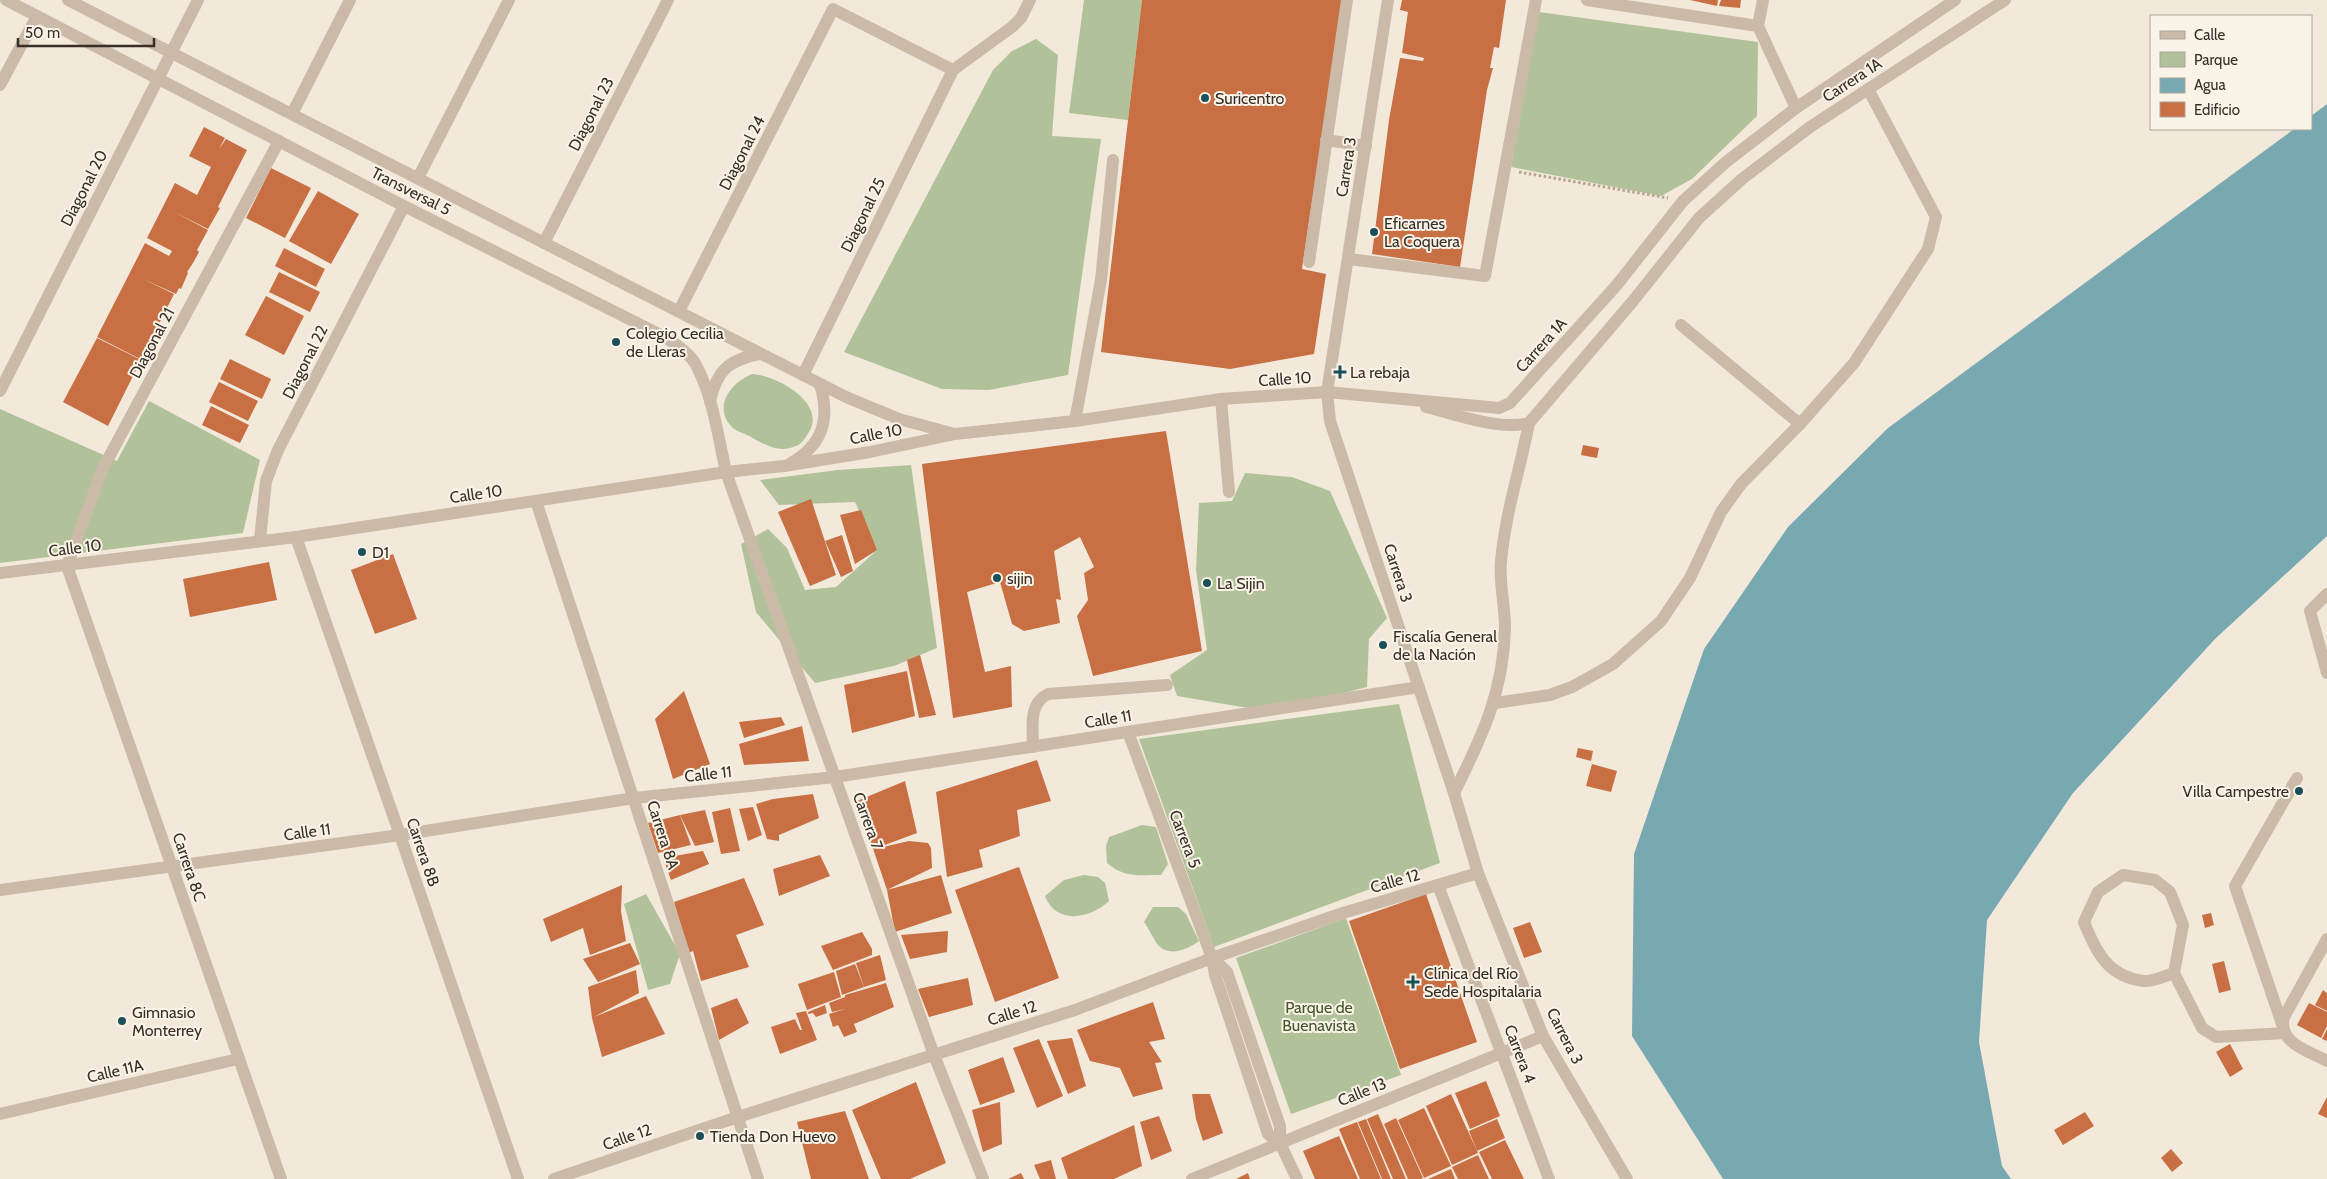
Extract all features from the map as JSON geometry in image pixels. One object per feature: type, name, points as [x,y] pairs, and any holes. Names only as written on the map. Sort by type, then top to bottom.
[{"type":"street","name":"Transversal 5","points":[[6,0],[279,142],[665,338],[682,349],[694,362],[710,401],[726,472]]},
{"type":"street","name":"Transversal 5","points":[[68,0],[544,244],[680,311],[759,354]]},
{"type":"street","name":"Diagonal 20","points":[[0,391],[198,0]]},
{"type":"street","points":[[292,114],[350,0]]},
{"type":"street","points":[[418,178],[509,0]]},
{"type":"street","name":"Diagonal 23","points":[[544,244],[668,0]]},
{"type":"street","points":[[953,70],[1012,28],[1021,18],[1030,0]]},
{"type":"street","points":[[1309,262],[1347,0]]},
{"type":"street","name":"Carrera 3","points":[[1388,0],[1327,392],[1330,421],[1454,792],[1478,873],[1544,1036],[1627,1179]]},
{"type":"street","points":[[1349,259],[1486,276],[1536,0]]},
{"type":"street","points":[[1587,0],[1638,4],[1758,26]]},
{"type":"street","points":[[1762,0],[1758,26],[1796,108]]},
{"type":"street","name":"Carrera 1A","points":[[1380,396],[1499,408],[1510,403],[1616,286],[1683,200],[1726,162],[1796,108],[1955,0]]},
{"type":"street","name":"Carrera 1A","points":[[1454,792],[1482,738],[1495,703],[1505,627],[1501,564],[1508,507],[1521,463],[1529,424],[1633,301],[1699,218],[1742,179],[1810,127],[2004,0]]},
{"type":"street","name":"Diagonal 24","points":[[680,311],[833,9],[953,70]]},
{"type":"street","points":[[0,85],[37,16]]},
{"type":"street","name":"Diagonal 25","points":[[803,375],[953,70]]},
{"type":"street","points":[[1495,703],[1550,695],[1572,687],[1613,664],[1661,621],[1690,578],[1721,512],[1741,484],[1800,424],[1854,363],[1928,249],[1936,217],[1868,89]]},
{"type":"street","points":[[1326,140],[1366,146]]},
{"type":"street","name":"Diagonal 21","points":[[67,566],[102,470],[279,142]]},
{"type":"street","points":[[1075,421],[1101,280],[1113,160]]},
{"type":"street","name":"Diagonal 22","points":[[260,540],[266,481],[278,450],[404,206]]},
{"type":"street","points":[[1681,325],[1800,424]]},
{"type":"street","points":[[710,401],[714,383],[725,368],[741,358],[759,354]]},
{"type":"street","name":"Calle 10","points":[[759,354],[846,397],[899,419],[955,434]]},
{"type":"street","points":[[784,466],[802,456],[816,442],[824,423],[826,403],[820,384]]},
{"type":"street","name":"Calle 10","points":[[0,573],[296,537],[726,472],[784,466],[870,452],[955,434],[1075,421],[1221,399],[1327,392],[1380,396]]},
{"type":"street","points":[[1380,396],[1500,425],[1517,427],[1529,424]]},
{"type":"street","points":[[1221,399],[1230,492]]},
{"type":"street","name":"Carrera 7","points":[[726,472],[934,1054],[983,1179]]},
{"type":"street","name":"Carrera 8A","points":[[536,501],[758,1179]]},
{"type":"street","name":"Carrera 8B","points":[[296,537],[518,1179]]},
{"type":"street","name":"Carrera 8C","points":[[67,566],[281,1179]]},
{"type":"street","points":[[2327,594],[2310,610],[2327,673]]},
{"type":"street","points":[[1033,747],[1034,706],[1040,698],[1048,694],[1167,685]]},
{"type":"street","name":"Calle 11","points":[[0,890],[173,868],[634,798],[836,777],[1419,687]]},
{"type":"street","name":"Carrera 5","points":[[1128,732],[1212,958],[1226,972],[1280,1126],[1280,1143],[1297,1179]]},
{"type":"street","points":[[2297,778],[2235,886],[2283,1029],[2290,1042],[2327,1061]]},
{"type":"street","name":"Calle 12","points":[[554,1179],[738,1117],[1075,1010],[1212,958],[1343,913],[1478,873]]},
{"type":"street","points":[[2174,973],[2145,981],[2136,979],[2117,973],[2096,952],[2084,922],[2098,892],[2123,875],[2155,880],[2170,892],[2183,925],[2174,973],[2202,1028],[2216,1037],[2283,1029]]},
{"type":"street","name":"Carrera 4","points":[[1438,885],[1549,1179]]},
{"type":"street","points":[[2283,1029],[2284,1017],[2327,939]]},
{"type":"street","name":"Calle 13","points":[[1192,1179],[1544,1036]]},
{"type":"street","name":"Calle 11A","points":[[0,1114],[238,1059]]},
{"type":"path","points":[[1504,170],[1683,200]]},
{"type":"green space","points":[[1084,0],[1142,0],[1128,120],[1069,113]]},
{"type":"green space","points":[[1539,12],[1758,42],[1757,116],[1692,179],[1661,196],[1511,167]]},
{"type":"green space","points":[[1036,39],[1058,55],[1052,136],[1101,139],[1068,375],[989,390],[942,389],[844,352],[993,70],[1012,51]]},
{"type":"green space","points":[[752,374],[773,379],[785,385],[796,392],[811,410],[813,421],[809,432],[798,445],[783,449],[765,445],[736,430],[727,420],[724,412],[726,397],[737,383]]},
{"type":"green space","points":[[149,401],[260,460],[243,533],[0,563],[0,409],[117,461]]},
{"type":"green space","points":[[911,465],[937,648],[894,666],[815,683],[756,612],[741,544],[768,529],[787,548],[805,590],[836,587],[877,550],[855,502],[779,505],[760,480],[838,470]]},
{"type":"green space","points":[[1245,473],[1292,477],[1330,491],[1387,618],[1369,639],[1367,687],[1336,695],[1248,708],[1177,696],[1170,675],[1207,650],[1196,570],[1199,503],[1232,501]]},
{"type":"green space","points":[[1399,704],[1440,863],[1214,947],[1139,739]]},
{"type":"green space","points":[[1142,825],[1156,827],[1168,864],[1161,875],[1126,873],[1113,868],[1107,863],[1106,846],[1109,837]]},
{"type":"green space","points":[[1084,875],[1098,877],[1105,883],[1109,901],[1093,912],[1083,915],[1065,915],[1057,912],[1045,896],[1064,880]]},
{"type":"green space","points":[[646,894],[680,954],[670,984],[648,990],[624,904]]},
{"type":"green space","points":[[1153,907],[1178,907],[1186,914],[1199,941],[1179,951],[1163,949],[1156,942],[1144,922]]},
{"type":"green space","name":"Parque de Buenavista","points":[[1346,918],[1401,1075],[1291,1114],[1236,958]]},
{"type":"water","points":[[2327,104],[2327,536],[2216,638],[2073,793],[1987,920],[1979,1042],[2002,1166],[2011,1179],[1723,1179],[1632,1036],[1634,854],[1704,649],[1788,527],[1888,428],[2293,130],[2312,130],[2312,115]]},
{"type":"building","points":[[1142,0],[1342,0],[1302,269],[1326,274],[1314,354],[1230,369],[1101,352]]},
{"type":"building","points":[[1402,0],[1506,0],[1499,48],[1494,47],[1490,68],[1493,68],[1487,90],[1460,267],[1372,254],[1389,120],[1400,58],[1423,61],[1424,58],[1402,53],[1408,12],[1400,10]]},
{"type":"building","points":[[1690,0],[1718,0],[1717,6]]},
{"type":"building","points":[[1721,0],[1741,0],[1740,8],[1719,6]]},
{"type":"building","points":[[204,127],[225,138],[219,149],[226,139],[247,150],[208,229],[174,212],[208,230],[197,250],[199,252],[187,272],[181,289],[179,288],[176,294],[141,278],[174,294],[152,338],[157,341],[146,362],[97,337],[145,243],[169,256],[172,251],[147,238],[175,183],[197,195],[211,167],[189,156]]},
{"type":"building","points":[[271,168],[311,188],[285,238],[246,218]]},
{"type":"building","points":[[318,191],[359,214],[331,264],[289,241]]},
{"type":"building","points":[[284,248],[325,269],[316,287],[275,266]]},
{"type":"building","points":[[279,272],[320,292],[310,312],[269,292]]},
{"type":"building","points":[[266,296],[304,316],[284,355],[245,335]]},
{"type":"building","points":[[97,338],[141,360],[108,426],[63,402]]},
{"type":"building","points":[[230,359],[271,379],[262,399],[220,379]]},
{"type":"building","points":[[219,382],[258,401],[248,421],[209,402]]},
{"type":"building","points":[[211,406],[249,425],[240,443],[202,425]]},
{"type":"building","name":"sijin","points":[[1166,431],[1202,651],[1093,676],[1077,616],[1088,600],[1084,573],[1094,567],[1080,537],[1054,551],[1061,600],[1056,599],[1060,623],[1024,631],[1012,624],[1000,582],[967,592],[985,672],[1011,666],[1012,707],[953,718],[922,464]]},
{"type":"building","points":[[1583,445],[1599,448],[1597,458],[1581,455]]},
{"type":"building","points":[[811,499],[836,575],[810,586],[778,512]]},
{"type":"building","points":[[861,510],[877,550],[855,564],[840,515]]},
{"type":"building","points":[[842,535],[853,571],[841,577],[825,541]]},
{"type":"building","points":[[393,554],[417,619],[375,634],[351,570]]},
{"type":"building","points":[[269,562],[277,600],[190,617],[183,579]]},
{"type":"building","points":[[920,655],[936,715],[919,718],[907,660]]},
{"type":"building","points":[[907,671],[915,716],[852,733],[844,685]]},
{"type":"building","points":[[684,691],[710,764],[673,779],[655,719]]},
{"type":"building","points":[[781,717],[785,725],[744,738],[739,722]]},
{"type":"building","points":[[802,726],[809,761],[744,765],[739,744]]},
{"type":"building","points":[[1578,748],[1593,751],[1591,761],[1576,757]]},
{"type":"building","points":[[1037,760],[1051,801],[1017,810],[1020,836],[979,850],[983,867],[947,877],[936,792]]},
{"type":"building","points":[[1592,764],[1617,771],[1611,792],[1586,786]]},
{"type":"building","points":[[905,781],[917,833],[874,849],[909,841],[928,843],[931,848],[932,868],[887,890],[857,801]]},
{"type":"building","points":[[813,794],[819,818],[779,835],[779,841],[767,839],[756,804],[773,799]]},
{"type":"building","points":[[753,807],[762,835],[748,841],[739,809]]},
{"type":"building","points":[[730,808],[740,851],[721,854],[712,812]]},
{"type":"building","points":[[705,810],[714,842],[695,846],[680,815]]},
{"type":"building","points":[[680,815],[691,845],[658,853],[648,823]]},
{"type":"building","points":[[703,851],[709,864],[671,880],[663,858]]},
{"type":"building","points":[[820,855],[830,876],[779,896],[773,869]]},
{"type":"building","points":[[1019,867],[1059,978],[995,1002],[955,890]]},
{"type":"building","points":[[941,875],[952,913],[895,932],[887,890]]},
{"type":"building","points":[[744,878],[764,925],[736,935],[749,967],[701,981],[693,951],[689,953],[674,902]]},
{"type":"building","points":[[622,885],[621,911],[626,941],[590,955],[583,928],[551,942],[543,919]]},
{"type":"building","name":"Clínica del Río Sede Hospitalaria","points":[[1426,894],[1477,1042],[1400,1069],[1349,921]]},
{"type":"building","points":[[2211,913],[2214,925],[2205,928],[2202,915]]},
{"type":"building","points":[[1530,922],[1542,952],[1524,958],[1513,928]]},
{"type":"building","points":[[948,931],[947,952],[910,959],[901,935]]},
{"type":"building","points":[[862,932],[872,949],[872,955],[833,970],[821,946]]},
{"type":"building","points":[[630,943],[640,964],[598,982],[583,959]]},
{"type":"building","points":[[880,955],[886,980],[864,987],[856,963]]},
{"type":"building","points":[[2224,961],[2231,990],[2219,993],[2212,964]]},
{"type":"building","points":[[855,964],[864,987],[842,995],[836,971]]},
{"type":"building","points":[[636,970],[639,993],[594,1017],[646,996],[665,1034],[602,1057],[592,1018],[588,987]]},
{"type":"building","points":[[834,972],[841,997],[807,1010],[798,984]]},
{"type":"building","points":[[968,978],[973,1005],[929,1017],[918,989]]},
{"type":"building","points":[[886,983],[894,1007],[854,1024],[857,1032],[844,1037],[838,1025],[833,1027],[829,1014],[845,1009],[832,1012],[829,1003],[845,997],[845,995]]},
{"type":"building","points":[[2323,990],[2327,993],[2327,1011],[2315,1005]]},
{"type":"building","points":[[737,998],[749,1023],[719,1040],[711,1008]]},
{"type":"building","points":[[1153,1002],[1165,1039],[1149,1042],[1162,1062],[1155,1063],[1163,1089],[1133,1097],[1120,1068],[1090,1061],[1077,1030]]},
{"type":"building","points":[[2309,1003],[2327,1012],[2327,1026],[2321,1038],[2297,1025]]},
{"type":"building","points":[[825,1005],[827,1013],[816,1017],[813,1013],[808,1014],[808,1012]]},
{"type":"building","points":[[806,1011],[817,1040],[780,1054],[771,1027],[795,1019],[800,1030],[802,1030],[796,1013]]},
{"type":"building","points":[[2327,1029],[2327,1041],[2322,1039]]},
{"type":"building","points":[[1072,1038],[1086,1086],[1068,1094],[1047,1041]]},
{"type":"building","points":[[1039,1039],[1063,1096],[1037,1108],[1013,1048]]},
{"type":"building","points":[[2230,1044],[2243,1069],[2230,1077],[2216,1052]]},
{"type":"building","points":[[1003,1057],[1015,1092],[980,1105],[968,1070]]},
{"type":"building","points":[[1486,1081],[1500,1116],[1470,1129],[1455,1093]]},
{"type":"building","points":[[916,1082],[946,1163],[910,1179],[881,1179],[852,1110]]},
{"type":"building","points":[[1192,1094],[1210,1094],[1223,1133],[1203,1141],[1196,1119]]},
{"type":"building","points":[[1451,1094],[1478,1153],[1452,1165],[1426,1106]]},
{"type":"building","points":[[2327,1097],[2327,1118],[2318,1114]]},
{"type":"building","points":[[1000,1102],[1002,1144],[983,1152],[972,1110]]},
{"type":"building","points":[[1424,1108],[1451,1166],[1424,1178],[1398,1120]]},
{"type":"building","points":[[845,1111],[869,1179],[811,1179],[797,1122]]},
{"type":"building","points":[[2085,1112],[2094,1126],[2063,1145],[2054,1130]]},
{"type":"building","points":[[1378,1114],[1406,1179],[1393,1179],[1367,1119]]},
{"type":"building","points":[[1159,1116],[1172,1151],[1151,1160],[1140,1122]]},
{"type":"building","points":[[1396,1118],[1423,1178],[1421,1179],[1408,1179],[1384,1124]]},
{"type":"building","points":[[1366,1119],[1391,1179],[1382,1179],[1358,1122]]},
{"type":"building","points":[[1497,1119],[1505,1138],[1477,1151],[1469,1131]]},
{"type":"building","points":[[1357,1122],[1381,1179],[1360,1179],[1339,1129]]},
{"type":"building","points":[[1134,1125],[1142,1166],[1114,1179],[1068,1179],[1061,1158]]},
{"type":"building","points":[[1339,1136],[1358,1179],[1315,1179],[1303,1151]]},
{"type":"building","points":[[1505,1140],[1524,1179],[1492,1179],[1479,1152]]},
{"type":"building","points":[[2171,1149],[2183,1163],[2172,1172],[2161,1158]]},
{"type":"building","points":[[1478,1155],[1489,1179],[1458,1179],[1452,1167]]},
{"type":"building","points":[[1051,1160],[1056,1179],[1040,1179],[1034,1165]]},
{"type":"building","points":[[1451,1169],[1455,1179],[1428,1179]]},
{"type":"building","points":[[1021,1173],[1024,1179],[1008,1179]]},
{"type":"building","points":[[1248,1173],[1250,1179],[1236,1179]]},
{"type":"place","name":"Suricentro","points":[[1205,98]]},
{"type":"place","name":"Eficarnes La Coquera","points":[[1374,232]]},
{"type":"place","name":"Colegio Cecilia de Lleras","points":[[616,342]]},
{"type":"place","name":"La rebaja","points":[[1340,372]]},
{"type":"place","name":"D1","points":[[362,552]]},
{"type":"place","name":"sijin","points":[[997,578]]},
{"type":"place","name":"La Sijin","points":[[1207,583]]},
{"type":"place","name":"Fiscalía General de la Nación","points":[[1383,645]]},
{"type":"place","name":"Villa Campestre","points":[[2299,791]]},
{"type":"place","name":"Clínica del Río Sede Hospitalaria","points":[[1413,982]]},
{"type":"place","name":"Gimnasio Monterrey","points":[[122,1021]]},
{"type":"place","name":"Tienda Don Huevo","points":[[700,1136]]}]
